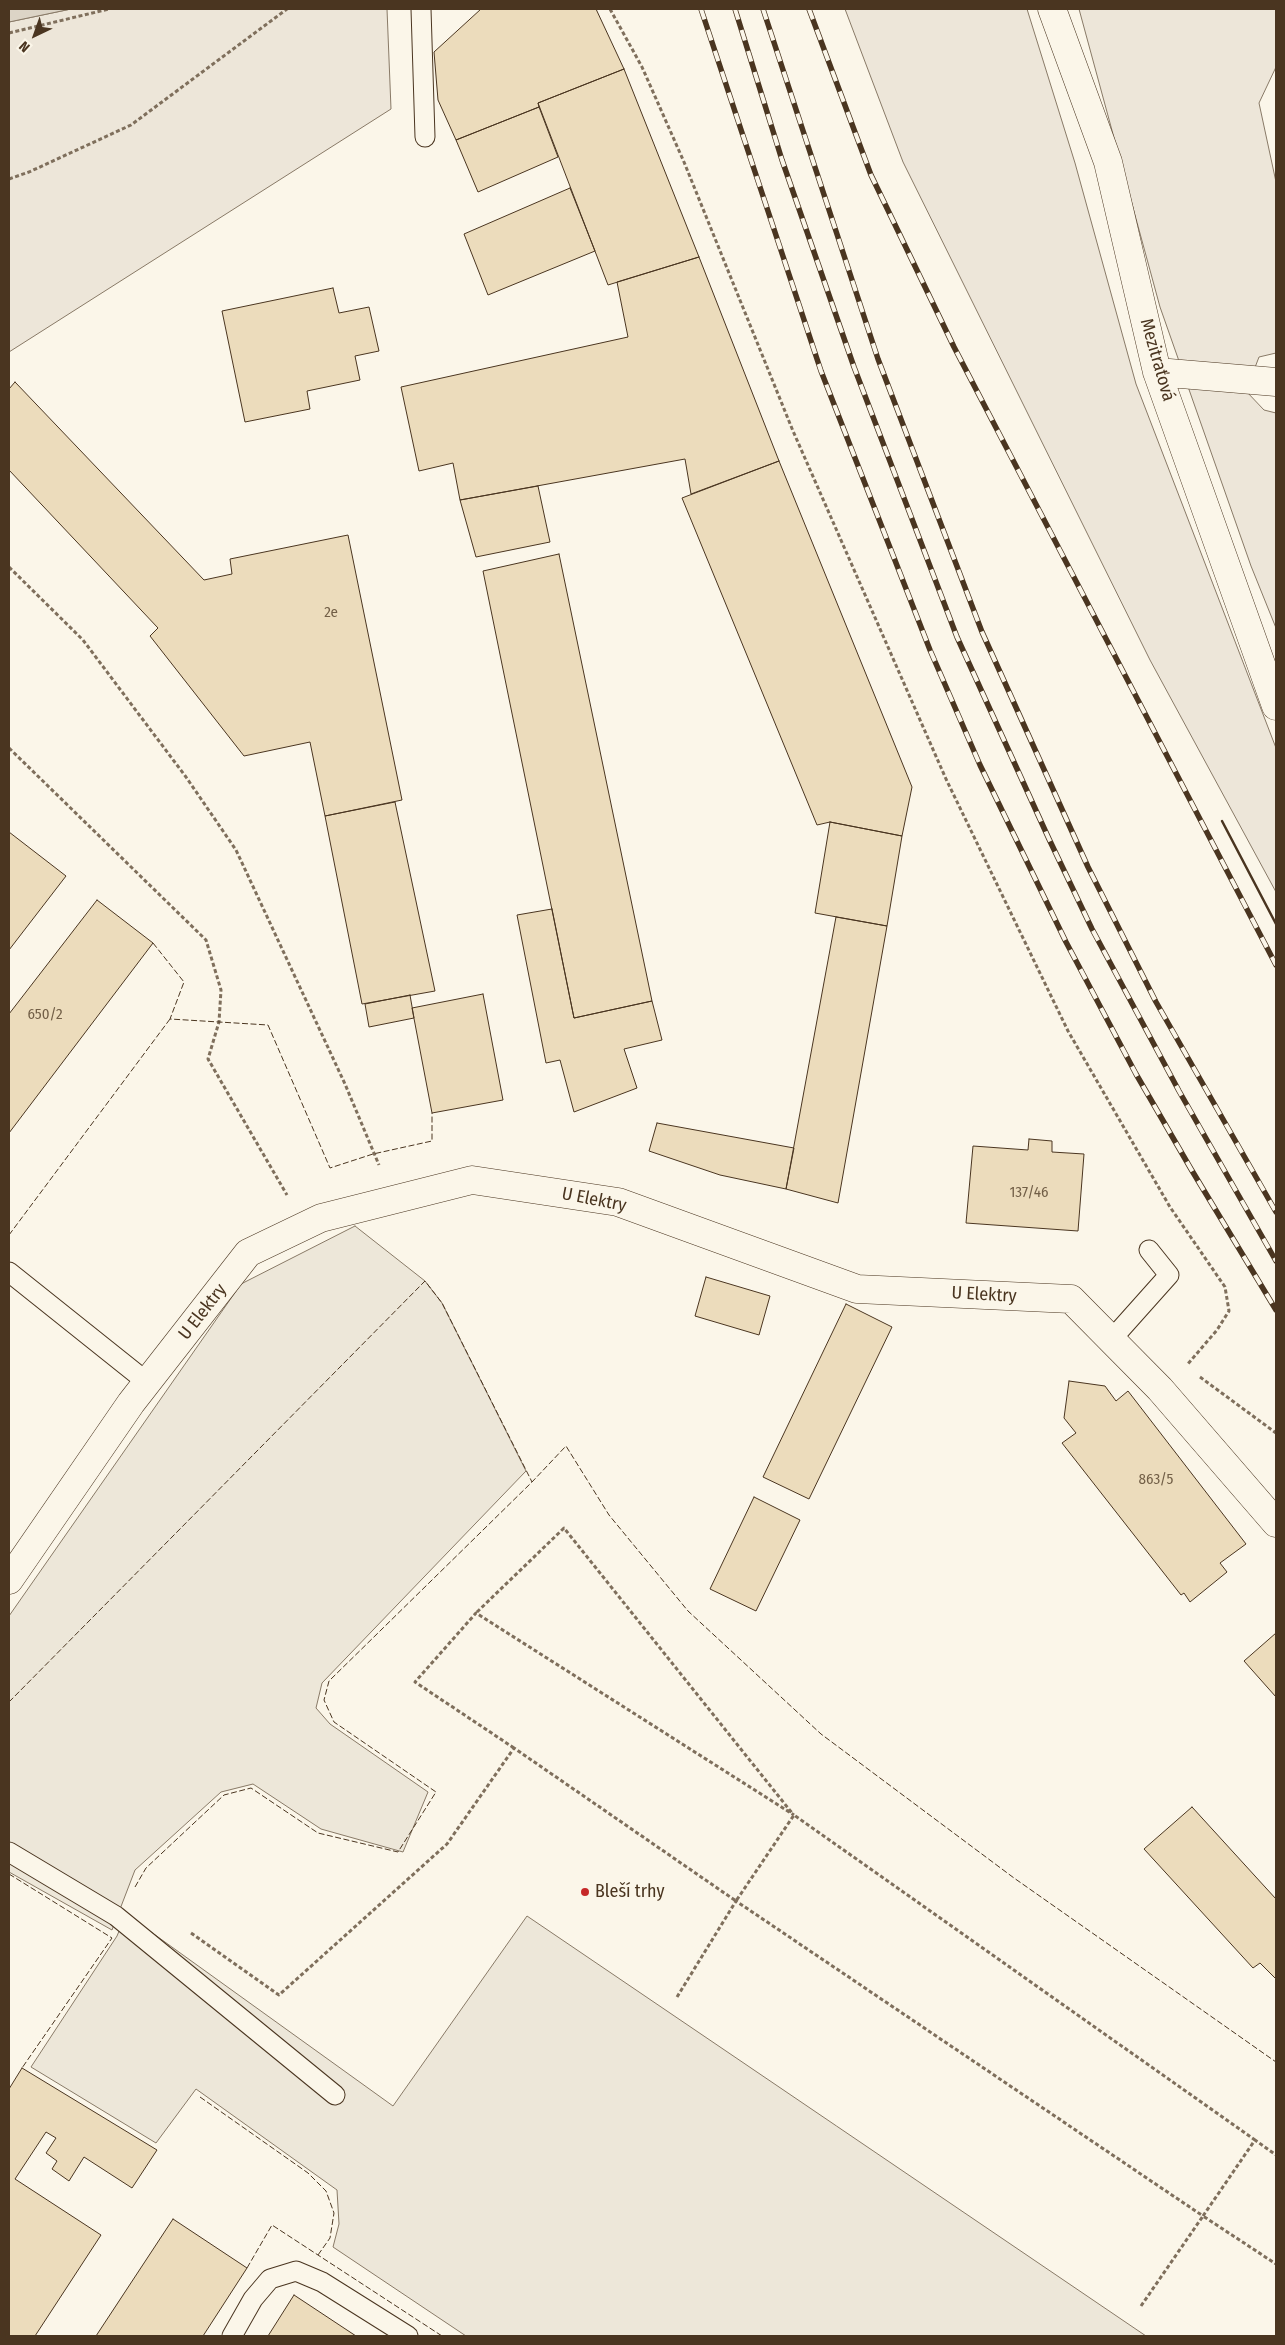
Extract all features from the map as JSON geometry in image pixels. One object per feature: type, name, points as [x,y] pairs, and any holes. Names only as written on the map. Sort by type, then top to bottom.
[{"type":"street","name":"Mezitraťová","points":[[1052,9],[1108,162],[1157,372],[1276,706]]},
{"type":"street","points":[[1157,372],[1276,382]]},
{"type":"street","name":"U Elektry","points":[[9,1580],[130,1403],[148,1383],[248,1253],[321,1218],[472,1180],[618,1202],[857,1289],[1071,1299],[1160,1389],[1276,1523]]},
{"type":"lane","points":[[421,9],[425,137]]},
{"type":"lane","points":[[1111,1340],[1169,1275],[1149,1250]]},
{"type":"lane","points":[[9,1272],[148,1383]]},
{"type":"lane","points":[[9,1852],[116,1916],[335,2095]]},
{"type":"lane","points":[[232,2336],[253,2300],[270,2279],[296,2271],[322,2282],[408,2336]]},
{"type":"path","points":[[9,33],[109,9]]},
{"type":"path","points":[[9,179],[30,172],[131,125],[287,9]]},
{"type":"path","points":[[610,9],[642,67],[680,153],[793,431],[946,779],[1068,1031],[1170,1207],[1225,1287],[1230,1311],[1217,1330],[1186,1366],[1192,1371]]},
{"type":"path","points":[[9,567],[83,640],[186,778],[236,850],[345,1084],[373,1154]]},
{"type":"path","points":[[9,748],[206,940],[221,990],[218,1022],[208,1058],[305,1225]]},
{"type":"path","points":[[1198,1375],[1276,1433]]},
{"type":"path","points":[[794,1816],[564,1528],[476,1613],[416,1682],[736,1901],[1276,2264]]},
{"type":"path","points":[[476,1613],[794,1816],[1276,2155]]},
{"type":"path","points":[[189,1932],[279,1994],[447,1844],[514,1748]]},
{"type":"path","points":[[677,1997],[736,1901],[794,1816]]},
{"type":"path","points":[[1141,2306],[1255,2140]]},
{"type":"shaded area","points":[[9,9],[71,9],[9,22]]},
{"type":"shaded area","points":[[71,9],[387,9],[391,109],[9,352],[9,22]]},
{"type":"shaded area","points":[[845,9],[1027,9],[1075,163],[1136,384],[1276,748],[1276,892],[1150,660],[903,162]]},
{"type":"shaded area","points":[[1079,9],[1276,9],[1276,67],[1259,103],[1276,182],[1276,353],[1259,357],[1246,391],[1264,410],[1276,413],[1276,628],[1251,566],[1160,307]]},
{"type":"shaded area","points":[[355,1226],[425,1281],[442,1303],[526,1471],[322,1683],[316,1708],[330,1724],[428,1792],[403,1852],[321,1829],[253,1784],[221,1792],[135,1870],[112,1930],[9,1872],[9,1616],[241,1284]]},
{"type":"shaded area","points":[[126,1914],[393,2106],[527,1916],[1146,2336],[466,2336],[333,2247],[339,2224],[337,2190],[196,2089],[156,2143],[31,2067],[117,1936]]},
{"type":"building","points":[[481,9],[596,9],[624,69],[538,103],[539,107],[456,140],[438,100],[434,52]]},
{"type":"building","points":[[624,69],[699,257],[608,285],[538,103]]},
{"type":"building","points":[[539,107],[558,157],[478,192],[456,140]]},
{"type":"building","points":[[570,188],[595,251],[488,295],[464,234]]},
{"type":"building","points":[[699,257],[779,461],[691,494],[685,459],[460,500],[453,463],[419,471],[401,387],[628,337],[617,282]]},
{"type":"building","points":[[333,288],[339,313],[369,307],[379,351],[355,356],[360,380],[307,391],[310,409],[245,422],[222,311]]},
{"type":"building","points":[[15,382],[204,580],[232,574],[230,559],[348,535],[402,800],[325,816],[310,742],[244,756],[150,636],[158,628],[9,470],[9,389]]},
{"type":"building","points":[[779,461],[912,787],[902,836],[830,822],[817,825],[682,498]]},
{"type":"building","points":[[538,486],[550,542],[476,557],[460,500]]},
{"type":"building","points":[[559,554],[652,1001],[574,1018],[483,571]]},
{"type":"building","points":[[395,802],[435,991],[362,1004],[325,816]]},
{"type":"building","points":[[830,822],[902,836],[887,926],[815,913]]},
{"type":"building","points":[[9,832],[66,876],[9,950]]},
{"type":"building","points":[[97,900],[153,943],[9,1133],[9,1014]]},
{"type":"building","points":[[552,909],[574,1018],[652,1001],[662,1040],[624,1049],[637,1088],[574,1112],[560,1060],[546,1063],[517,915]]},
{"type":"building","points":[[836,917],[887,926],[838,1203],[786,1189]]},
{"type":"building","points":[[483,994],[503,1100],[432,1113],[412,1008]]},
{"type":"building","points":[[410,995],[414,1018],[369,1027],[365,1004]]},
{"type":"building","points":[[657,1123],[794,1148],[786,1189],[720,1175],[649,1151]]},
{"type":"building","points":[[1029,1139],[1052,1141],[1052,1152],[1084,1154],[1078,1231],[966,1223],[973,1146],[1028,1150]]},
{"type":"building","points":[[706,1277],[770,1296],[759,1335],[695,1316]]},
{"type":"building","points":[[846,1304],[892,1327],[809,1499],[763,1477]]},
{"type":"building","points":[[1069,1381],[1105,1386],[1116,1401],[1128,1391],[1246,1544],[1220,1563],[1227,1572],[1190,1602],[1184,1593],[1181,1595],[1062,1443],[1076,1433],[1064,1418]]},
{"type":"building","points":[[754,1497],[800,1520],[756,1611],[710,1589]]},
{"type":"building","points":[[1276,1633],[1276,1697],[1244,1661]]},
{"type":"building","points":[[1192,1807],[1276,1899],[1276,1979],[1260,1963],[1253,1968],[1144,1849]]},
{"type":"building","points":[[22,2068],[157,2150],[132,2188],[84,2157],[69,2181],[52,2169],[57,2161],[46,2153],[56,2138],[46,2132],[15,2179],[101,2235],[35,2336],[9,2336],[9,2089]]},
{"type":"building","points":[[173,2219],[247,2268],[203,2336],[96,2336]]},
{"type":"building","points":[[294,2295],[356,2336],[268,2336]]},
{"type":"railway","points":[[701,9],[821,371],[930,650],[980,765],[1066,942],[1136,1074],[1276,1310]]},
{"type":"railway","points":[[735,9],[782,160],[854,367],[957,637],[1092,929],[1179,1091],[1276,1261]]},
{"type":"railway","points":[[763,9],[878,359],[982,632],[1088,867],[1156,1002],[1276,1212]]},
{"type":"railway","points":[[809,9],[871,175],[954,347],[1276,965]]},
{"type":"fence","points":[[153,943],[184,982],[170,1019],[268,1025],[330,1168],[373,1154],[432,1141],[432,1113]]},
{"type":"fence","points":[[9,1235],[170,1019]]},
{"type":"fence","points":[[9,1702],[425,1281],[442,1303],[532,1482]]},
{"type":"fence","points":[[135,1887],[146,1868],[224,1795],[251,1788],[318,1833],[398,1852],[436,1792],[334,1722],[324,1700],[329,1681],[532,1482],[566,1446],[609,1515],[688,1611],[821,1734],[1014,1878],[1276,2062]]},
{"type":"fence","points":[[9,1874],[112,1938],[22,2068]]},
{"type":"fence","points":[[200,2097],[308,2173],[326,2191],[334,2213],[330,2238],[318,2255]]},
{"type":"fence","points":[[247,2268],[272,2225],[442,2336]]},
{"type":"wall","points":[[1222,821],[1276,924]]},
{"type":"place","name":"Bleší trhy","points":[[585,1892]]}]
